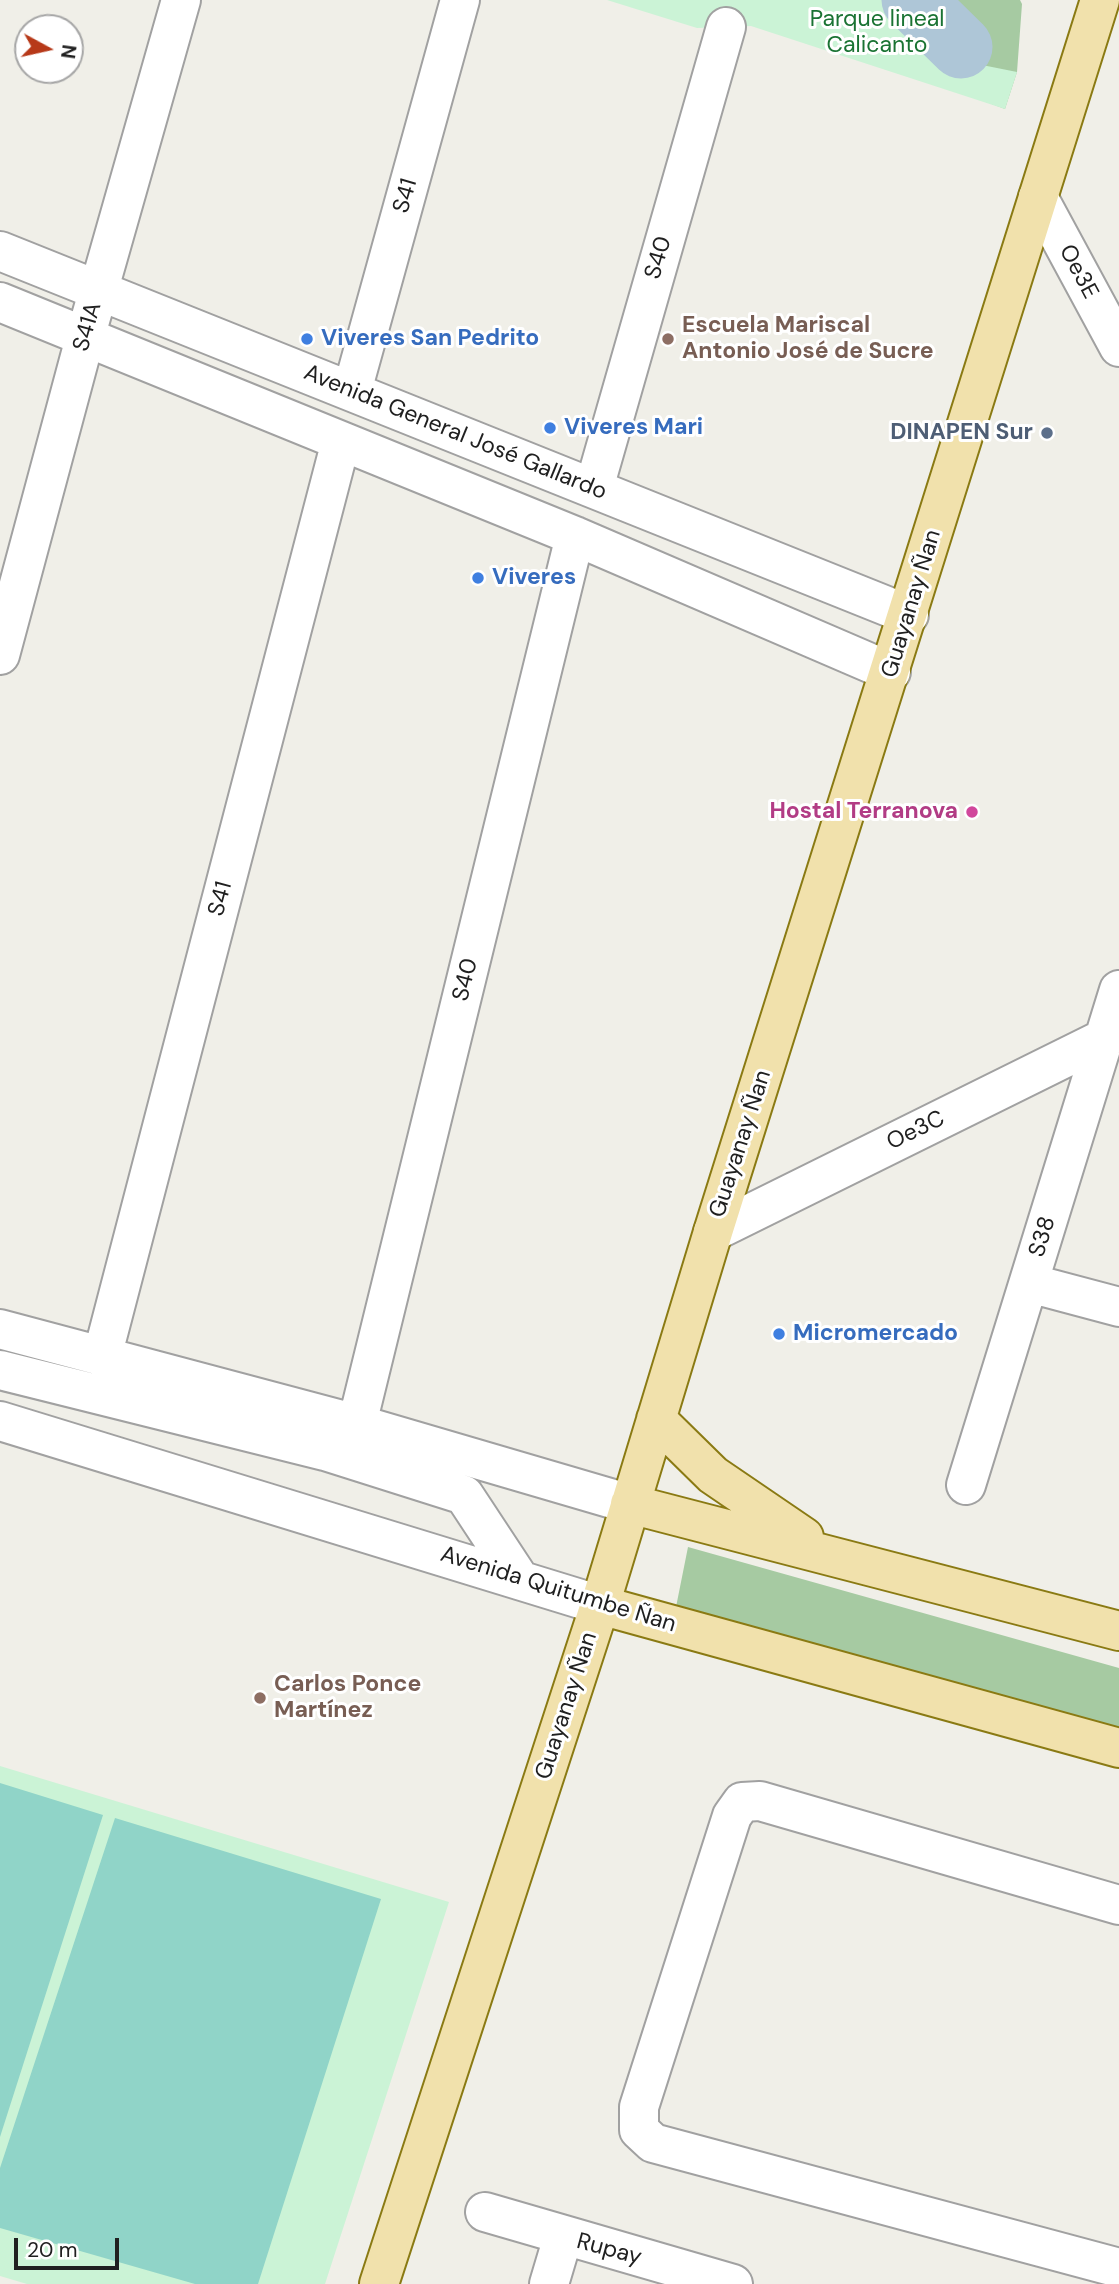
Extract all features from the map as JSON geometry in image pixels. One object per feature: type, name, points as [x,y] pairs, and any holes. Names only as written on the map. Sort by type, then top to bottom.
[{"type":"main road","name":"Guayanay Ñan","points":[[379,2284],[600,1605],[713,1232],[1100,1]]},
{"type":"main road","points":[[656,1419],[682,1448],[713,1475],[830,1553]]},
{"type":"main road","points":[[629,1504],[830,1553],[1119,1631]]},
{"type":"main road","name":"Avenida Quitumbe Ñan","points":[[600,1605],[1119,1748]]},
{"type":"street","name":"S41A","points":[[0,655],[85,338],[181,0]]},
{"type":"street","name":"S41","points":[[352,391],[460,0]]},
{"type":"street","name":"S40","points":[[594,488],[726,27]]},
{"type":"street","name":"Oe3E","points":[[1038,197],[1119,347]]},
{"type":"street","name":"Avenida General José Gallardo","points":[[0,251],[909,615]]},
{"type":"street","points":[[0,302],[575,536],[891,672]]},
{"type":"street","name":"S41","points":[[102,1357],[341,441]]},
{"type":"street","name":"S40","points":[[357,1424],[575,536]]},
{"type":"street","name":"S38","points":[[966,1485],[1029,1283],[1112,1035],[1119,990]]},
{"type":"street","name":"Oe3C","points":[[713,1232],[1112,1035]]},
{"type":"street","points":[[1029,1283],[1119,1307]]},
{"type":"street","points":[[0,1329],[357,1424],[629,1504]]},
{"type":"street","points":[[0,1370],[325,1451],[464,1495],[520,1580]]},
{"type":"street","name":"Avenida Quitumbe Ñan","points":[[0,1421],[600,1605]]},
{"type":"street","points":[[1119,1905],[760,1801],[742,1802],[732,1816],[639,2107],[639,2130],[653,2143],[1119,2269]]},
{"type":"street","name":"Rupay","points":[[485,2212],[563,2237],[733,2284]]},
{"type":"street","points":[[549,2284],[563,2237]]},
{"type":"green space","name":"Parque lineal Calicanto","points":[[607,0],[888,0],[952,59],[1017,72],[1005,109],[751,26],[697,28]]},
{"type":"green space","points":[[750,0],[1020,0],[1022,4],[1017,72],[1005,109],[920,77]]},
{"type":"green space","points":[[688,1547],[1119,1668],[1119,1738],[674,1617]]},
{"type":"green space","points":[[0,1766],[449,1902],[325,2284],[27,2284],[0,2276]]},
{"type":"shaded area","points":[[0,1783],[103,1815],[0,2137]]},
{"type":"shaded area","points":[[115,1818],[381,1899],[258,2284],[195,2284],[0,2228],[0,2168]]},
{"type":"waterway","points":[[913,0],[961,47]]},
{"type":"place","name":"Viveres San Pedrito","points":[[307,339]]},
{"type":"place","name":"Escuela Mariscal Antonio José de Sucre","points":[[668,339]]},
{"type":"place","name":"Viveres Mari","points":[[550,428]]},
{"type":"place","name":"DINAPEN Sur","points":[[1047,433]]},
{"type":"place","name":"Viveres","points":[[478,578]]},
{"type":"place","name":"Hostal Terranova","points":[[972,812]]},
{"type":"place","name":"Micromercado","points":[[779,1334]]},
{"type":"place","name":"Carlos Ponce Martínez","points":[[260,1698]]}]
